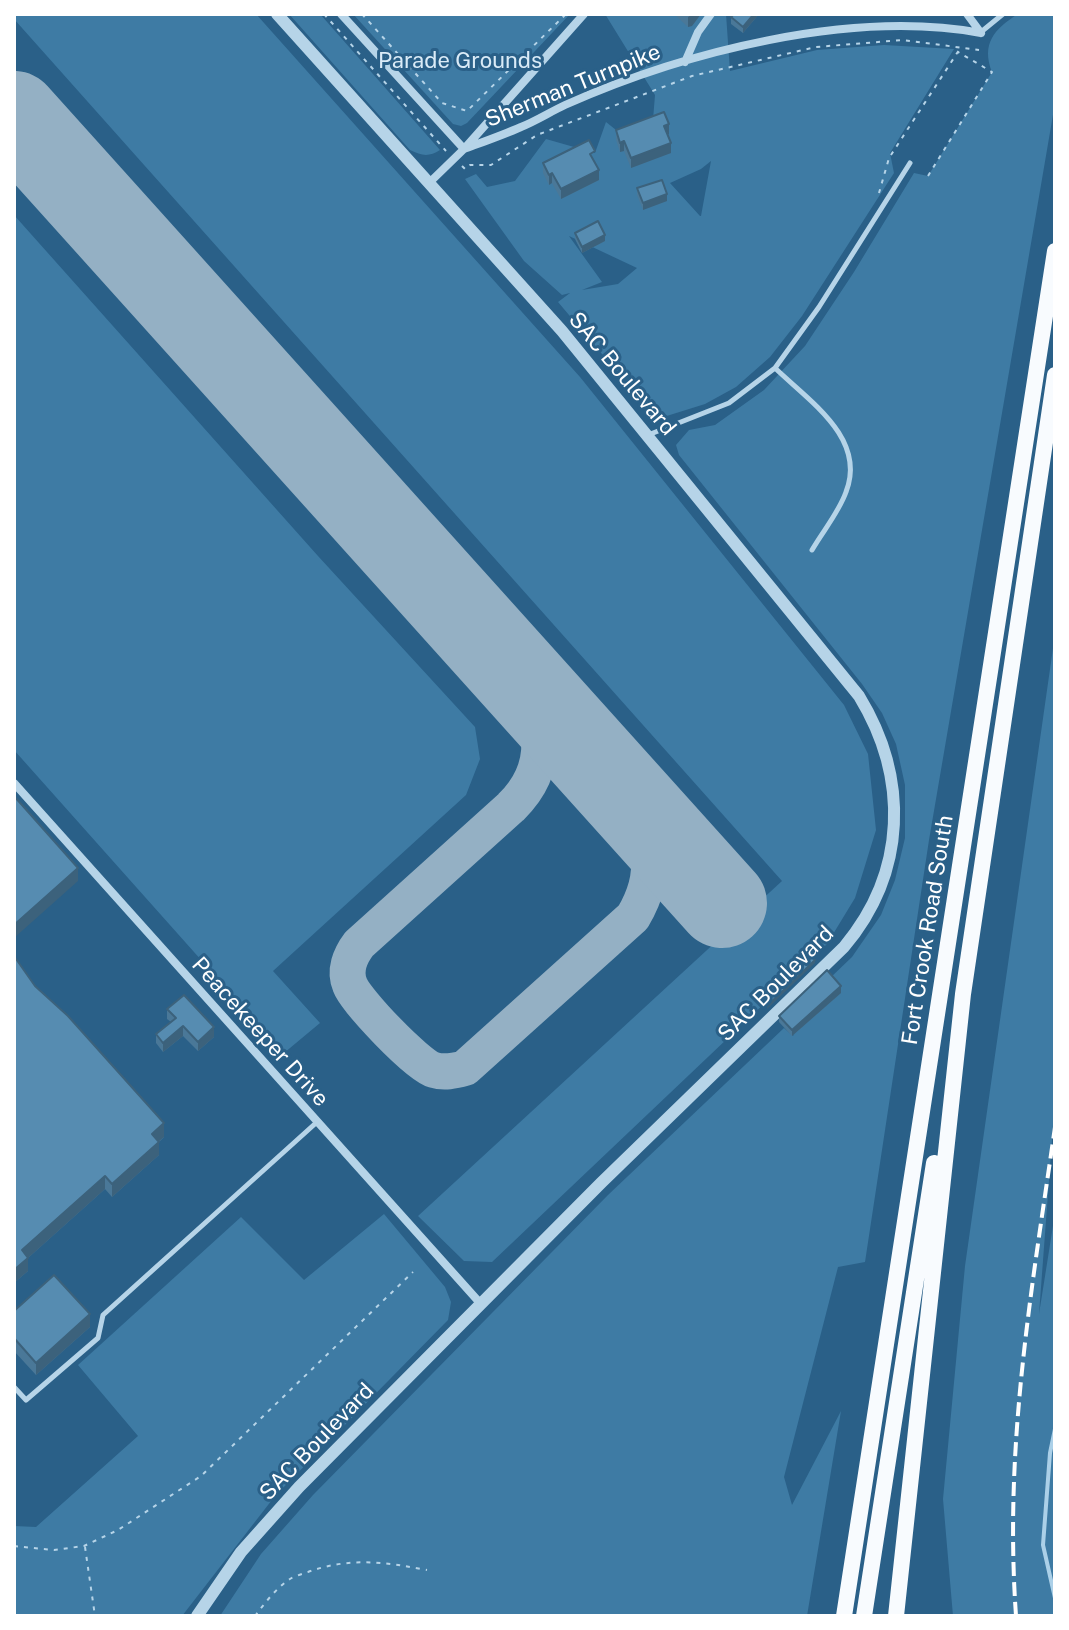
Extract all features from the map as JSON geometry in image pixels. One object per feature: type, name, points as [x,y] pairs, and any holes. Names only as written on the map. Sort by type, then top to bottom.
[{"type":"main road","name":"Fort Crook Road South","points":[[844,1616],[1055,251]]},
{"type":"main road","name":"Fort Crook Road South","points":[[896,1616],[963,994],[1055,375]]},
{"type":"main road","points":[[864,1616],[916,1273],[963,994]]},
{"type":"street","name":"SAC Boulevard","points":[[197,1616],[241,1552],[299,1487],[480,1303],[844,947],[870,909],[885,875],[891,846],[894,800],[892,779],[873,719],[836,666],[562,331],[277,14]]},
{"type":"street","points":[[341,14],[464,149],[584,14]]},
{"type":"street","points":[[685,62],[698,32],[711,14]]},
{"type":"street","points":[[967,14],[981,33]]},
{"type":"street","name":"Sherman Turnpike","points":[[429,183],[464,149],[523,127],[564,105],[685,62],[813,31],[888,25],[981,33]]},
{"type":"street","name":"Peacekeeper Drive","points":[[14,783],[480,1303]]},
{"type":"lane","points":[[981,33],[1003,14]]},
{"type":"lane","points":[[647,435],[729,403],[775,368],[819,307],[910,163]]},
{"type":"lane","points":[[775,368],[836,426],[852,458],[846,494],[812,550]]},
{"type":"lane","points":[[14,1387],[26,1400],[68,1365],[98,1338],[103,1315],[317,1122]]},
{"type":"path","points":[[324,14],[441,146]]},
{"type":"path","points":[[362,14],[442,103],[467,111],[566,14]]},
{"type":"path","points":[[876,206],[889,158],[961,47],[964,30]]},
{"type":"path","points":[[465,169],[470,165],[491,165],[537,135],[692,76],[816,47],[903,40],[979,50]]},
{"type":"path","points":[[928,176],[992,72],[957,51]]},
{"type":"path","points":[[14,1546],[54,1550],[84,1546],[118,1530],[201,1476],[413,1272]]},
{"type":"path","points":[[84,1546],[95,1616]]},
{"type":"path","points":[[255,1616],[291,1578],[323,1566],[356,1560],[427,1570]]},
{"type":"green space","points":[[14,14],[256,14],[580,377],[844,705],[868,754],[876,830],[855,898],[827,944],[492,1262],[464,1261],[418,1216],[782,881],[14,19]]},
{"type":"green space","points":[[289,14],[320,14],[440,150],[425,155],[410,150]]},
{"type":"green space","name":"Parade Grounds","points":[[353,14],[570,14],[461,126],[453,124]]},
{"type":"green space","points":[[605,14],[726,14],[730,71],[817,50],[884,45],[954,49],[890,153],[894,173],[802,316],[770,357],[736,387],[705,404],[657,419],[558,302],[570,293],[562,295],[524,261],[465,179],[476,174],[487,187],[515,181],[546,139],[595,153],[606,122],[650,157],[655,95]],"holes":[[[711,161],[701,216],[700,216],[670,183]],[[569,236],[637,268],[618,284],[582,290],[602,282]]]},
{"type":"green space","points":[[1018,14],[1055,14],[1055,103],[929,840],[865,1262],[838,1267],[784,1477],[792,1505],[841,1411],[807,1616],[220,1616],[261,1554],[313,1495],[608,1195],[784,1028],[793,1036],[829,979],[852,957],[881,915],[895,880],[905,838],[905,785],[896,744],[882,713],[862,684],[679,455],[676,445],[689,430],[715,425],[764,390],[805,346],[914,173],[928,176],[992,72],[988,53],[992,38],[1002,25]]},
{"type":"green space","points":[[14,215],[475,727],[480,759],[466,795],[273,971],[320,1023],[284,1053],[14,750]]},
{"type":"green space","points":[[1055,634],[1055,1100],[1039,1314],[1055,1213],[1055,1616],[953,1616],[943,1499],[965,1266]]},
{"type":"green space","points":[[384,1214],[445,1287],[451,1302],[448,1320],[275,1496],[182,1616],[14,1616],[14,1526],[36,1527],[138,1436],[78,1365],[241,1217],[304,1280]]},
{"type":"building","points":[[734,14],[754,14],[743,27],[731,17]]},
{"type":"building","points":[[664,112],[669,124],[664,126],[671,143],[631,158],[624,141],[620,143],[616,130]]},
{"type":"building","points":[[589,140],[595,151],[590,154],[599,170],[561,189],[543,163]]},
{"type":"building","points":[[662,180],[667,194],[643,203],[637,188]]},
{"type":"building","points":[[598,221],[605,235],[582,247],[575,233]]},
{"type":"building","points":[[14,796],[78,868],[14,925]]},
{"type":"building","points":[[14,956],[35,986],[68,1016],[164,1123],[152,1134],[159,1142],[112,1184],[105,1176],[22,1250],[28,1258],[14,1270]]},
{"type":"building","points":[[812,957],[815,960],[767,1006],[763,1001]]},
{"type":"building","points":[[827,970],[841,986],[792,1030],[779,1016]]},
{"type":"building","points":[[184,995],[214,1027],[198,1042],[183,1026],[163,1043],[156,1034],[176,1018],[167,1009]]},
{"type":"building","points":[[54,1275],[90,1314],[36,1363],[14,1338],[14,1311]]},
{"type":"waterway","points":[[1055,1429],[1050,1453],[1043,1545],[1055,1598]]},
{"type":"taxiway","points":[[516,675],[526,692],[538,726],[538,760],[524,792],[359,944],[349,964],[348,980],[363,1004],[388,1032],[426,1066],[442,1071],[465,1068],[633,917],[642,900],[649,870],[645,841],[625,796]]},
{"type":"runway","points":[[14,116],[722,903]]},
{"type":"railway","points":[[1016,1616],[1013,1553],[1017,1431],[1029,1310],[1055,1127]]}]
